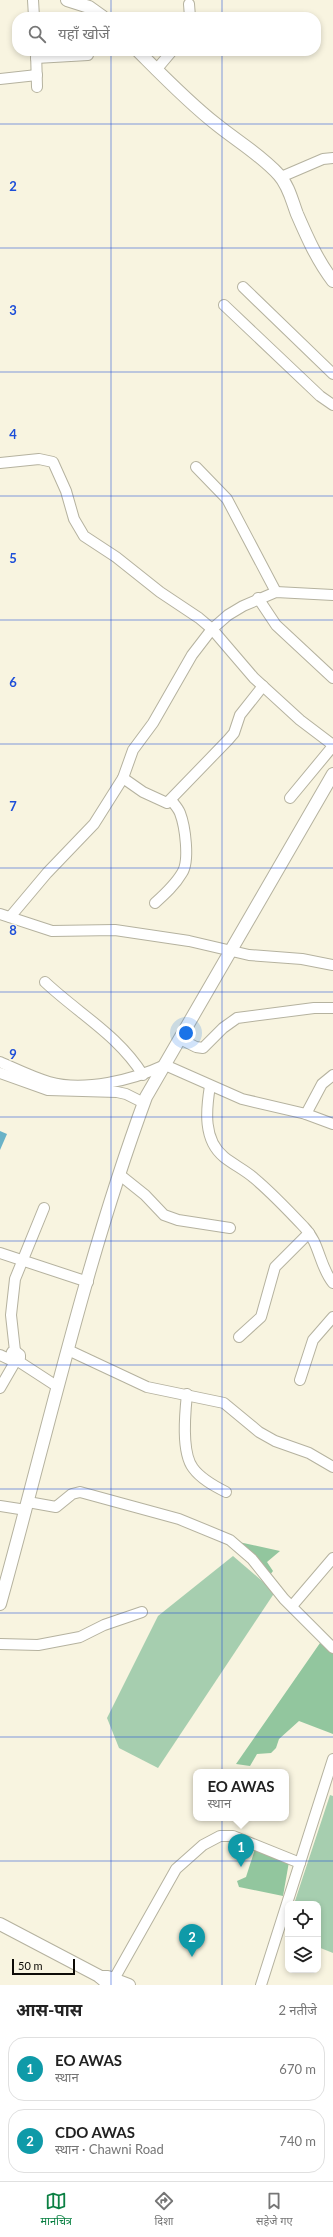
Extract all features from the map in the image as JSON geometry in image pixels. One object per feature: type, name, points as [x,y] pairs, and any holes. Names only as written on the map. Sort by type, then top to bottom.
[{"type":"street","points":[[33,0],[34,12]]},
{"type":"street","points":[[67,0],[87,4],[97,12]]},
{"type":"street","points":[[189,4],[190,12]]},
{"type":"street","points":[[36,56],[37,87]]},
{"type":"street","points":[[143,56],[156,70],[216,124],[265,161],[281,177],[289,190],[307,237],[320,262],[333,281]]},
{"type":"street","points":[[156,70],[168,56]]},
{"type":"street","points":[[0,79],[37,75]]},
{"type":"street","points":[[281,177],[323,159],[332,158]]},
{"type":"street","points":[[243,287],[333,374]]},
{"type":"street","points":[[224,305],[320,396],[333,405]]},
{"type":"street","points":[[0,463],[39,459],[53,462],[66,491],[74,519],[84,536],[116,557],[146,582],[199,618],[212,629],[235,659],[262,686],[300,720],[333,745],[290,798]]},
{"type":"street","points":[[196,467],[227,498],[276,592]]},
{"type":"street","points":[[333,595],[276,592],[258,598],[228,615],[212,629],[192,655],[153,723],[133,750],[123,778],[94,824],[47,873],[3,915],[52,931],[115,930],[189,941],[249,955],[302,959],[333,965]]},
{"type":"street","points":[[258,598],[276,625],[333,678]]},
{"type":"street","points":[[123,778],[143,792],[162,802],[167,803],[172,800],[192,775],[234,733],[240,715],[262,686]]},
{"type":"street","points":[[0,1604],[68,1350],[120,1176],[144,1103],[230,950],[333,774]]},
{"type":"street","points":[[156,903],[174,884],[185,866],[186,849],[180,812],[172,800]]},
{"type":"street","points":[[45,982],[65,1001],[109,1034],[127,1053],[143,1075]]},
{"type":"street","points":[[180,1039],[196,1047],[203,1048],[223,1028],[237,1018],[314,1008],[333,1008]]},
{"type":"street","points":[[0,1062],[49,1082],[62,1084],[118,1082],[143,1075],[165,1065],[210,1086],[252,1103],[306,1114],[333,1124]]},
{"type":"street","points":[[0,1073],[48,1090],[116,1092],[126,1094],[144,1103]]},
{"type":"street","points":[[306,1114],[322,1084],[333,1075]]},
{"type":"street","points":[[210,1086],[207,1106],[208,1129],[215,1148],[223,1157],[262,1184],[309,1233],[314,1240],[320,1262],[333,1283]]},
{"type":"street","points":[[120,1176],[145,1195],[164,1215],[178,1220],[230,1228]]},
{"type":"street","points":[[0,1388],[12,1357],[11,1315],[16,1279],[22,1260],[44,1208]]},
{"type":"street","points":[[239,1337],[260,1317],[275,1267],[309,1233]]},
{"type":"street","points":[[0,1253],[88,1282]]},
{"type":"street","points":[[300,1380],[314,1340],[333,1317]]},
{"type":"street","points":[[68,1350],[147,1387],[187,1394],[224,1403],[259,1432],[275,1441],[309,1453],[333,1467]]},
{"type":"street","points":[[12,1357],[58,1387]]},
{"type":"street","points":[[187,1394],[185,1430],[190,1463],[198,1475],[226,1492]]},
{"type":"street","points":[[0,1506],[56,1507],[72,1494],[80,1492],[198,1525],[230,1540],[252,1559],[292,1606],[333,1648]]},
{"type":"street","points":[[292,1606],[333,1558]]},
{"type":"street","points":[[0,1644],[38,1645],[80,1637],[104,1625],[142,1612]]},
{"type":"street","points":[[261,1985],[333,1759]]},
{"type":"street","points":[[111,1983],[176,1869],[203,1845],[220,1836],[232,1836],[300,1864]]},
{"type":"street","points":[[0,1924],[111,1983],[129,1985]]},
{"type":"green space","points":[[225,1539],[280,1551],[267,1562],[273,1571],[266,1580]]},
{"type":"green space","points":[[233,1556],[275,1592],[158,1768],[119,1748],[107,1718],[158,1616]]},
{"type":"green space","points":[[320,1643],[333,1652],[333,1734],[299,1721],[279,1739],[276,1748],[271,1753],[257,1754],[250,1766],[236,1764]]},
{"type":"green space","points":[[330,1795],[333,1796],[333,1953],[321,1948],[321,1901],[295,1901]]},
{"type":"green space","points":[[257,1843],[290,1856],[283,1896],[239,1887],[237,1881],[246,1877]]},
{"type":"water","points":[[0,1131],[7,1134],[0,1150]]},
{"type":"place","name":"EO AWAS","points":[[241,1867]]},
{"type":"place","name":"CDO AWAS","points":[[192,1957]]}]
